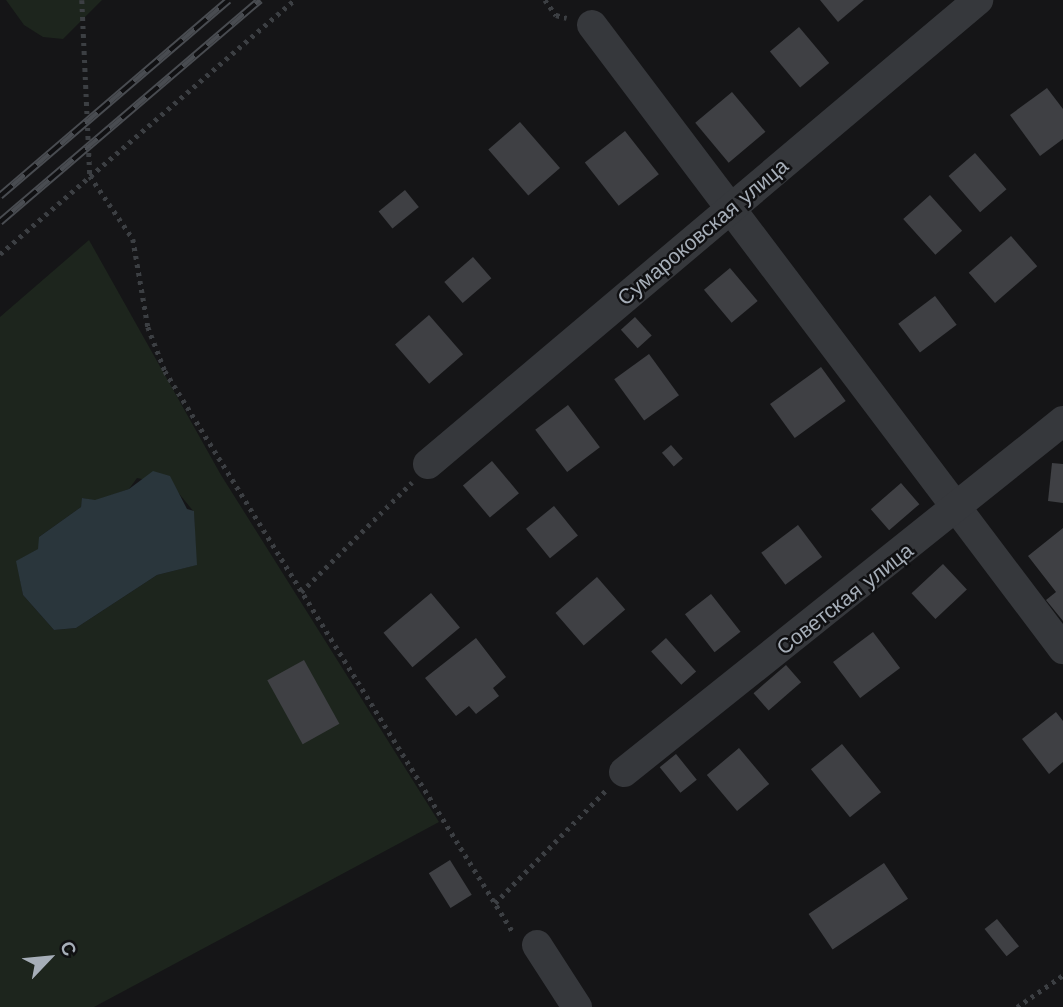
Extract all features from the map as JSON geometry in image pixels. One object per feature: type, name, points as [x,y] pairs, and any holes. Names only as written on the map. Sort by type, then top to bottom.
[{"type":"street","name":"Сумароковская улица","points":[[428,464],[978,0]]},
{"type":"street","points":[[592,25],[1063,649]]},
{"type":"street","name":"Советская улица","points":[[624,772],[958,510],[1063,421]]},
{"type":"street","points":[[527,941],[577,1007]]},
{"type":"path","points":[[82,0],[90,176],[133,239],[148,327],[165,371],[495,903],[527,941]]},
{"type":"path","points":[[0,254],[294,0]]},
{"type":"path","points":[[300,592],[382,517],[428,464]]},
{"type":"path","points":[[495,903],[624,772]]},
{"type":"path","points":[[1017,1007],[1063,975]]},
{"type":"shaded area","points":[[6,0],[102,0],[63,39],[43,37],[24,25]]},
{"type":"shaded area","points":[[89,240],[221,475],[439,822],[94,1007],[0,1007],[0,317]],"holes":[[[137,478],[172,485],[194,512],[196,565],[157,575],[76,628],[54,630],[23,595],[17,561],[39,549],[39,537],[81,507],[83,498],[95,501],[129,489]]]},
{"type":"shaded area","points":[[153,471],[170,476],[187,509],[194,511],[197,565],[157,575],[76,628],[54,630],[23,595],[16,561],[38,549],[39,537],[81,507],[82,498],[95,500],[129,489]]},
{"type":"building","points":[[820,0],[864,0],[838,22]]},
{"type":"building","points":[[799,27],[829,63],[800,87],[770,51]]},
{"type":"building","points":[[1047,88],[1063,109],[1063,139],[1040,156],[1010,115]]},
{"type":"building","points":[[732,92],[765,132],[729,163],[695,123]]},
{"type":"building","points":[[520,122],[560,168],[528,196],[488,150]]},
{"type":"building","points":[[625,131],[659,174],[619,206],[585,162]]},
{"type":"building","points":[[975,153],[1006,189],[980,212],[949,176]]},
{"type":"building","points":[[405,190],[419,207],[392,228],[379,211]]},
{"type":"building","points":[[930,195],[962,231],[935,255],[903,219]]},
{"type":"building","points":[[1011,236],[1037,266],[995,303],[969,273]]},
{"type":"building","points":[[473,257],[491,278],[463,303],[444,282]]},
{"type":"building","points":[[730,268],[758,301],[732,323],[704,290]]},
{"type":"building","points":[[935,296],[957,325],[920,352],[898,324]]},
{"type":"building","points":[[429,315],[463,354],[429,384],[395,345]]},
{"type":"building","points":[[635,317],[652,336],[638,348],[621,330]]},
{"type":"building","points":[[649,354],[679,395],[644,421],[614,379]]},
{"type":"building","points":[[821,367],[846,401],[795,438],[770,404]]},
{"type":"building","points":[[568,405],[600,447],[567,472],[535,430]]},
{"type":"building","points":[[671,445],[683,459],[674,466],[662,453]]},
{"type":"building","points":[[492,461],[519,493],[490,518],[463,485]]},
{"type":"building","points":[[1052,463],[1063,464],[1063,503],[1048,501]]},
{"type":"building","points":[[901,483],[919,504],[889,530],[871,509]]},
{"type":"building","points":[[554,506],[578,536],[550,558],[526,529]]},
{"type":"building","points":[[798,525],[822,557],[785,585],[761,553]]},
{"type":"building","points":[[1063,528],[1063,621],[1046,600],[1056,592],[1028,556]]},
{"type":"building","points":[[943,564],[967,590],[935,619],[912,593]]},
{"type":"building","points":[[597,577],[625,609],[584,646],[555,613]]},
{"type":"building","points":[[431,593],[460,627],[412,667],[384,633]]},
{"type":"building","points":[[711,594],[741,632],[715,652],[685,614]]},
{"type":"building","points":[[873,632],[900,668],[860,698],[833,662]]},
{"type":"building","points":[[476,638],[506,677],[493,688],[499,696],[476,714],[469,706],[456,716],[425,678]]},
{"type":"building","points":[[666,638],[696,671],[681,685],[651,651]]},
{"type":"building","points":[[304,660],[339,724],[303,744],[267,680]]},
{"type":"building","points":[[786,665],[801,682],[769,711],[754,693]]},
{"type":"building","points":[[1056,712],[1063,721],[1063,762],[1049,774],[1022,739]]},
{"type":"building","points":[[842,744],[881,792],[850,817],[811,769]]},
{"type":"building","points":[[739,748],[769,784],[737,811],[707,775]]},
{"type":"building","points":[[676,754],[697,780],[680,793],[660,767]]},
{"type":"building","points":[[450,860],[472,895],[451,908],[429,873]]},
{"type":"building","points":[[884,863],[908,899],[833,950],[809,914]]},
{"type":"building","points":[[997,919],[1019,946],[1007,956],[985,929]]},
{"type":"railway","points":[[0,196],[229,0]]},
{"type":"railway","points":[[0,222],[260,0]]}]
